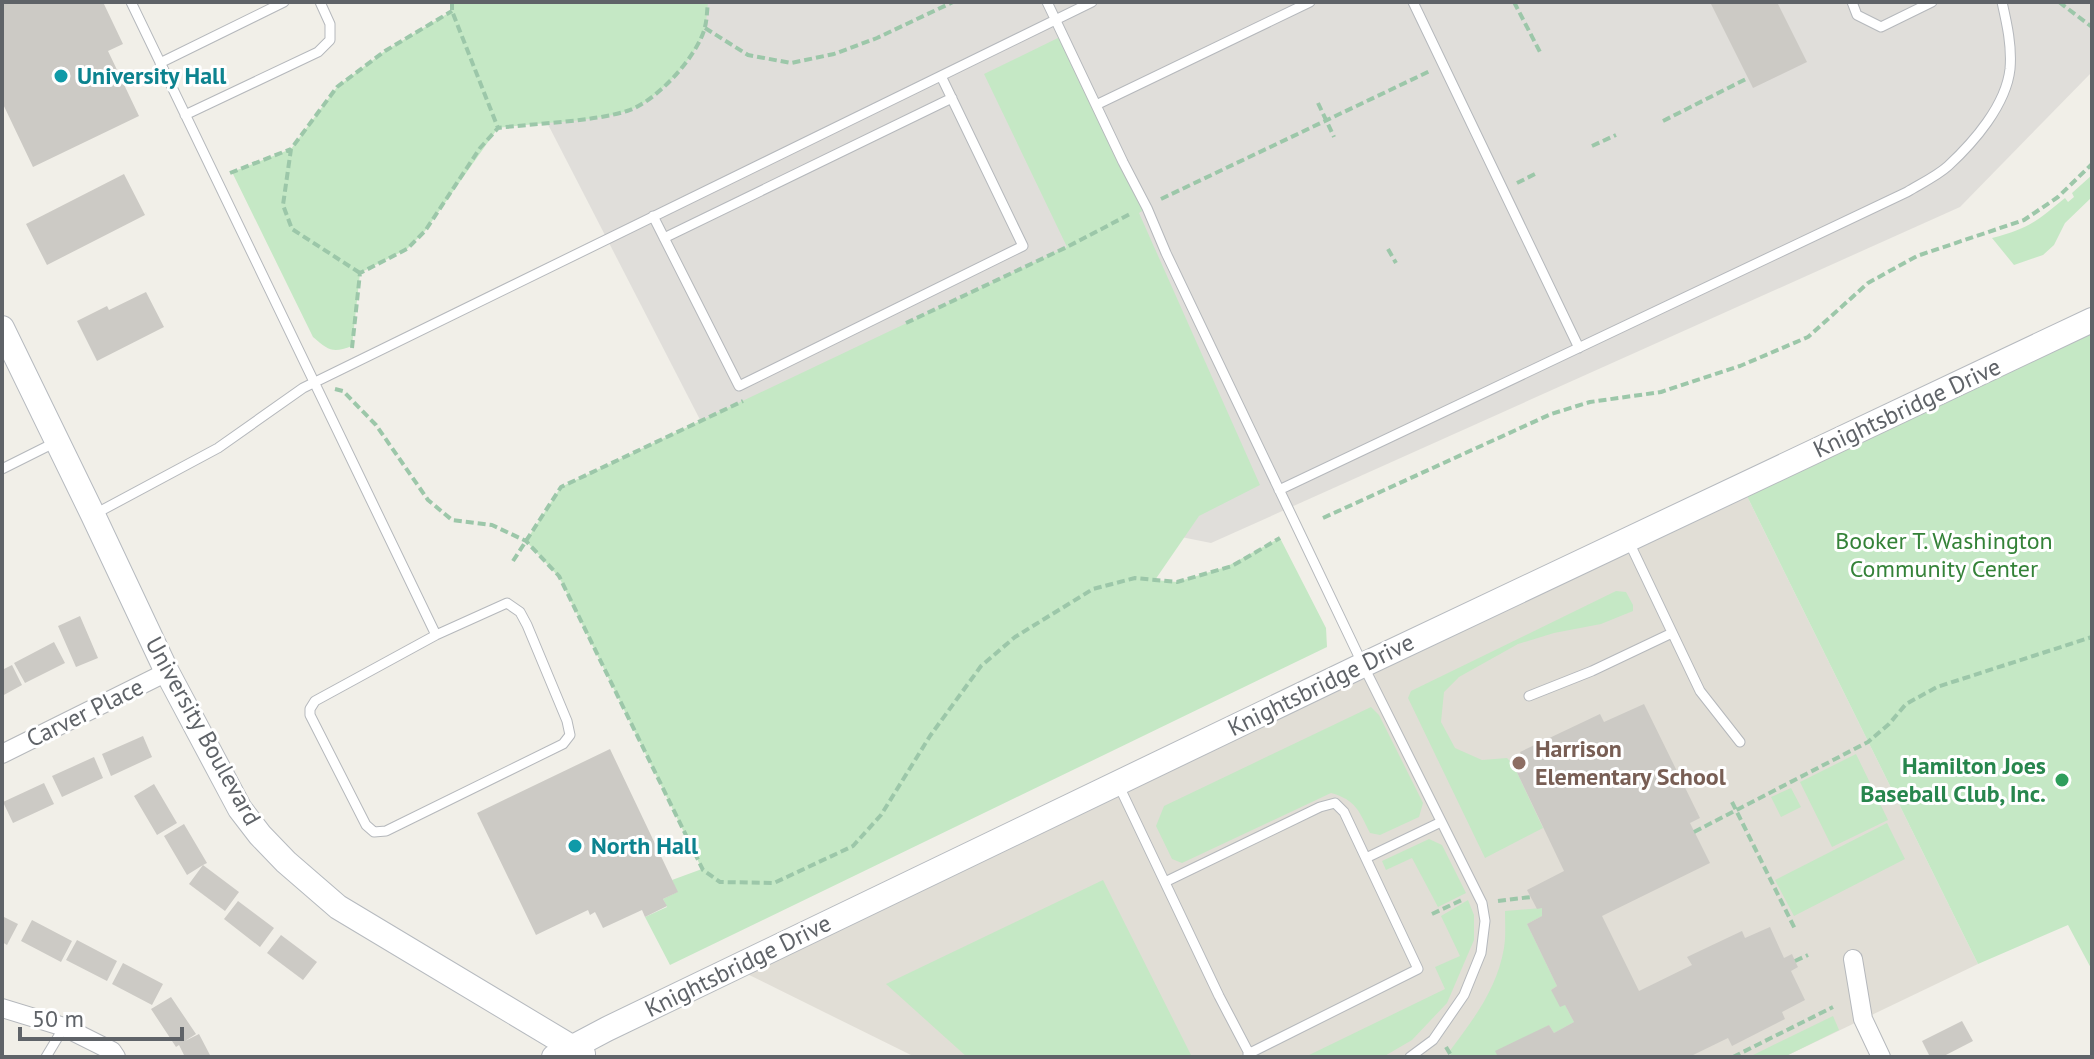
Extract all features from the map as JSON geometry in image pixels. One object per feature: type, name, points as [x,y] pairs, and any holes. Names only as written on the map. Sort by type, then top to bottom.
[{"type":"street","name":"Knightsbridge Drive","points":[[572,1054],[1117,783],[2092,320]]},
{"type":"street","name":"University Boulevard","points":[[2,328],[167,672],[240,809],[260,835],[338,907],[572,1054]]},
{"type":"street","name":"Carver Place","points":[[2,754],[167,672]]},
{"type":"street","points":[[1853,959],[1863,1019],[1881,1057]]},
{"type":"street","points":[[2,1008],[64,1027],[112,1051],[116,1057]]},
{"type":"lane","points":[[131,2],[436,635]]},
{"type":"lane","points":[[160,63],[284,2]]},
{"type":"lane","points":[[185,115],[318,52],[330,40],[330,24],[320,2]]},
{"type":"lane","points":[[1047,2],[1363,665],[1482,903],[1485,921],[1481,953],[1464,995],[1433,1040],[1410,1057]]},
{"type":"lane","points":[[93,515],[218,448],[314,382],[1092,2]]},
{"type":"lane","points":[[1096,105],[1310,2]]},
{"type":"lane","points":[[1413,2],[1579,348]]},
{"type":"lane","points":[[1852,2],[1857,15],[1881,27],[1932,2]]},
{"type":"lane","points":[[1279,490],[1907,192],[1946,168],[1998,107],[2010,71],[2009,30],[2002,2]]},
{"type":"lane","points":[[653,216],[739,386],[1023,246],[941,76]]},
{"type":"lane","points":[[664,238],[952,98]]},
{"type":"lane","points":[[2,469],[57,441]]},
{"type":"lane","points":[[1628,539],[1700,691],[1740,742]]},
{"type":"lane","points":[[507,603],[520,612],[570,735],[563,744],[549,751],[386,831],[374,832],[366,825],[310,715],[310,709],[315,701],[436,635],[507,603]]},
{"type":"lane","points":[[1529,696],[1592,671],[1672,633]]},
{"type":"lane","points":[[1117,783],[1165,882],[1250,1055],[1418,969],[1344,812],[1335,803],[1320,807],[1165,882]]},
{"type":"lane","points":[[1366,858],[1441,822]]},
{"type":"lane","points":[[46,1057],[64,1027]]},
{"type":"path","points":[[452,2],[452,11],[498,128]]},
{"type":"path","points":[[360,273],[407,249],[425,231],[480,148],[498,128],[630,110],[661,90],[690,60],[705,28],[708,2]]},
{"type":"path","points":[[705,28],[748,55],[791,63],[834,54],[953,2]]},
{"type":"path","points":[[1514,2],[1541,54]]},
{"type":"path","points":[[2059,2],[2092,27]]},
{"type":"path","points":[[360,273],[292,229],[283,205],[291,149],[337,87],[385,51],[452,11]]},
{"type":"path","points":[[1161,199],[1432,70]]},
{"type":"path","points":[[1663,121],[1746,79]]},
{"type":"path","points":[[1318,103],[1334,137]]},
{"type":"path","points":[[1592,146],[1616,135]]},
{"type":"path","points":[[216,178],[291,149]]},
{"type":"path","points":[[1323,518],[1551,414],[1590,402],[1661,392],[1740,366],[1808,337],[1868,283],[1917,256],[2024,220],[2058,197],[2092,164]]},
{"type":"path","points":[[1517,183],[1535,174]]},
{"type":"path","points":[[898,327],[1067,247],[1137,210]]},
{"type":"path","points":[[1388,249],[1396,263]]},
{"type":"path","points":[[350,365],[360,273]]},
{"type":"path","points":[[314,382],[343,391],[376,425],[428,500],[452,520],[492,525],[526,541],[559,576],[703,870],[720,882],[774,883],[853,846],[881,815],[930,736],[981,666],[1015,637],[1093,589],[1135,578],[1177,582],[1232,566],[1280,538]]},
{"type":"path","points":[[513,561],[561,487],[744,400]]},
{"type":"path","points":[[1694,832],[1868,742],[1906,704],[1937,687],[2092,637]]},
{"type":"path","points":[[1732,802],[1795,929]]},
{"type":"path","points":[[1498,901],[1531,897]]},
{"type":"path","points":[[1432,914],[1464,899]]},
{"type":"path","points":[[1795,961],[1808,955]]},
{"type":"path","points":[[1733,1057],[1833,1007]]},
{"type":"path","points":[[1446,1047],[1452,1057]]},
{"type":"shaded area","points":[[485,2],[2092,2],[2092,72],[1960,207],[1211,543],[712,443]]},
{"type":"shaded area","name":"Harrison Elementary School","points":[[1742,486],[1978,964],[1784,1057],[915,1057],[735,968]]},
{"type":"green space","points":[[452,2],[708,2],[705,27],[694,51],[663,88],[638,106],[596,118],[498,128],[425,231],[407,249],[360,273],[352,346],[331,349],[313,337],[232,172],[291,149],[337,87],[385,51],[452,11]]},
{"type":"green space","points":[[1064,35],[1147,208],[1139,213],[1260,485],[1199,516],[1155,580],[1177,582],[1226,567],[1280,538],[1326,628],[1327,647],[670,965],[645,917],[667,907],[663,899],[677,892],[672,880],[702,869],[559,577],[526,541],[561,487],[1067,247],[984,74]]},
{"type":"green space","points":[[2092,175],[2092,197],[2065,223],[2054,245],[2043,255],[2014,265],[1992,238],[2032,223],[2065,198],[2068,202],[2074,197],[2072,193]]},
{"type":"green space","name":"Booker T. Washington Community Center","points":[[2092,320],[2092,970],[2068,925],[1978,964],[1742,486]]},
{"type":"green space","points":[[1616,591],[1626,592],[1633,611],[1601,624],[1518,644],[1459,677],[1444,692],[1441,722],[1455,748],[1482,760],[1507,758],[1513,764],[1543,828],[1485,858],[1408,698],[1411,691]]},
{"type":"green space","points":[[1371,707],[1379,715],[1423,803],[1419,817],[1380,835],[1370,833],[1351,803],[1331,793],[1182,863],[1172,859],[1156,826],[1164,806]]},
{"type":"green space","points":[[1856,754],[1888,820],[1832,847],[1800,782]]},
{"type":"green space","points":[[1791,788],[1801,807],[1781,817],[1771,797]]},
{"type":"green space","points":[[1887,823],[1905,859],[1794,916],[1775,880]]},
{"type":"green space","points":[[1429,839],[1442,845],[1466,893],[1438,907],[1412,858],[1386,870],[1382,861]]},
{"type":"green space","points":[[1103,880],[1192,1057],[967,1057],[886,984]]},
{"type":"green space","points":[[1468,900],[1474,915],[1474,940],[1447,1003],[1412,1040],[1383,1057],[1305,1057],[1445,989],[1435,967],[1460,956],[1441,916]]},
{"type":"green space","points":[[1542,908],[1542,916],[1527,924],[1557,986],[1551,990],[1565,1005],[1574,1022],[1554,1033],[1549,1025],[1498,1057],[1452,1057],[1449,1052],[1475,1016],[1496,977],[1504,948],[1505,911]]},
{"type":"green space","points":[[1833,1016],[1839,1030],[1784,1057],[1749,1057]]},
{"type":"building","name":"University Hall","points":[[2,2],[103,2],[123,44],[108,51],[139,116],[33,167],[2,102]]},
{"type":"building","points":[[1710,2],[1777,2],[1807,62],[1753,88]]},
{"type":"building","points":[[124,174],[145,215],[47,265],[26,224]]},
{"type":"building","points":[[146,292],[164,327],[97,361],[77,321]]},
{"type":"building","points":[[80,616],[98,658],[76,667],[58,626]]},
{"type":"building","points":[[54,642],[65,663],[25,683],[14,663]]},
{"type":"building","points":[[12,665],[22,685],[2,696],[2,670]]},
{"type":"building","points":[[1644,704],[1700,818],[1690,823],[1710,863],[1602,916],[1639,991],[1692,965],[1687,957],[1742,931],[1745,938],[1770,927],[1784,958],[1792,954],[1798,967],[1791,971],[1805,1000],[1782,1012],[1785,1019],[1732,1046],[1728,1038],[1689,1057],[1498,1057],[1495,1051],[1549,1025],[1554,1033],[1574,1022],[1565,1005],[1560,1007],[1551,990],[1557,986],[1527,924],[1542,916],[1542,908],[1537,909],[1527,890],[1564,871],[1513,764],[1523,759],[1520,752],[1600,714],[1604,722]]},
{"type":"building","points":[[143,736],[152,757],[111,776],[102,754]]},
{"type":"building","name":"North Hall","points":[[610,749],[678,892],[663,899],[667,906],[645,917],[642,910],[603,928],[595,912],[590,915],[588,910],[536,935],[477,813]]},
{"type":"building","points":[[94,757],[103,778],[62,797],[52,776]]},
{"type":"building","points":[[44,783],[54,804],[13,823],[3,802]]},
{"type":"building","points":[[154,784],[177,823],[157,835],[134,796]]},
{"type":"building","points":[[184,824],[207,863],[187,875],[164,836]]},
{"type":"building","points":[[203,865],[239,892],[225,911],[189,884]]},
{"type":"building","points":[[238,901],[274,928],[260,947],[224,919]]},
{"type":"building","points":[[2,916],[18,924],[7,945],[2,942]]},
{"type":"building","points":[[32,920],[72,941],[61,962],[21,941]]},
{"type":"building","points":[[281,935],[317,962],[303,980],[267,953]]},
{"type":"building","points":[[77,940],[117,961],[107,981],[66,960]]},
{"type":"building","points":[[123,963],[163,984],[152,1005],[112,984]]},
{"type":"building","points":[[171,997],[196,1034],[185,1041],[199,1034],[211,1057],[185,1057],[179,1045],[176,1047],[151,1009]]},
{"type":"building","points":[[1962,1021],[1973,1041],[1942,1057],[1930,1057],[1922,1041]]},
{"type":"place","name":"University Hall","points":[[61,76]]},
{"type":"place","name":"Harrison Elementary School","points":[[1519,763]]},
{"type":"place","name":"Hamilton Joes Baseball Club, Inc.","points":[[2062,780]]},
{"type":"place","name":"North Hall","points":[[575,846]]}]
